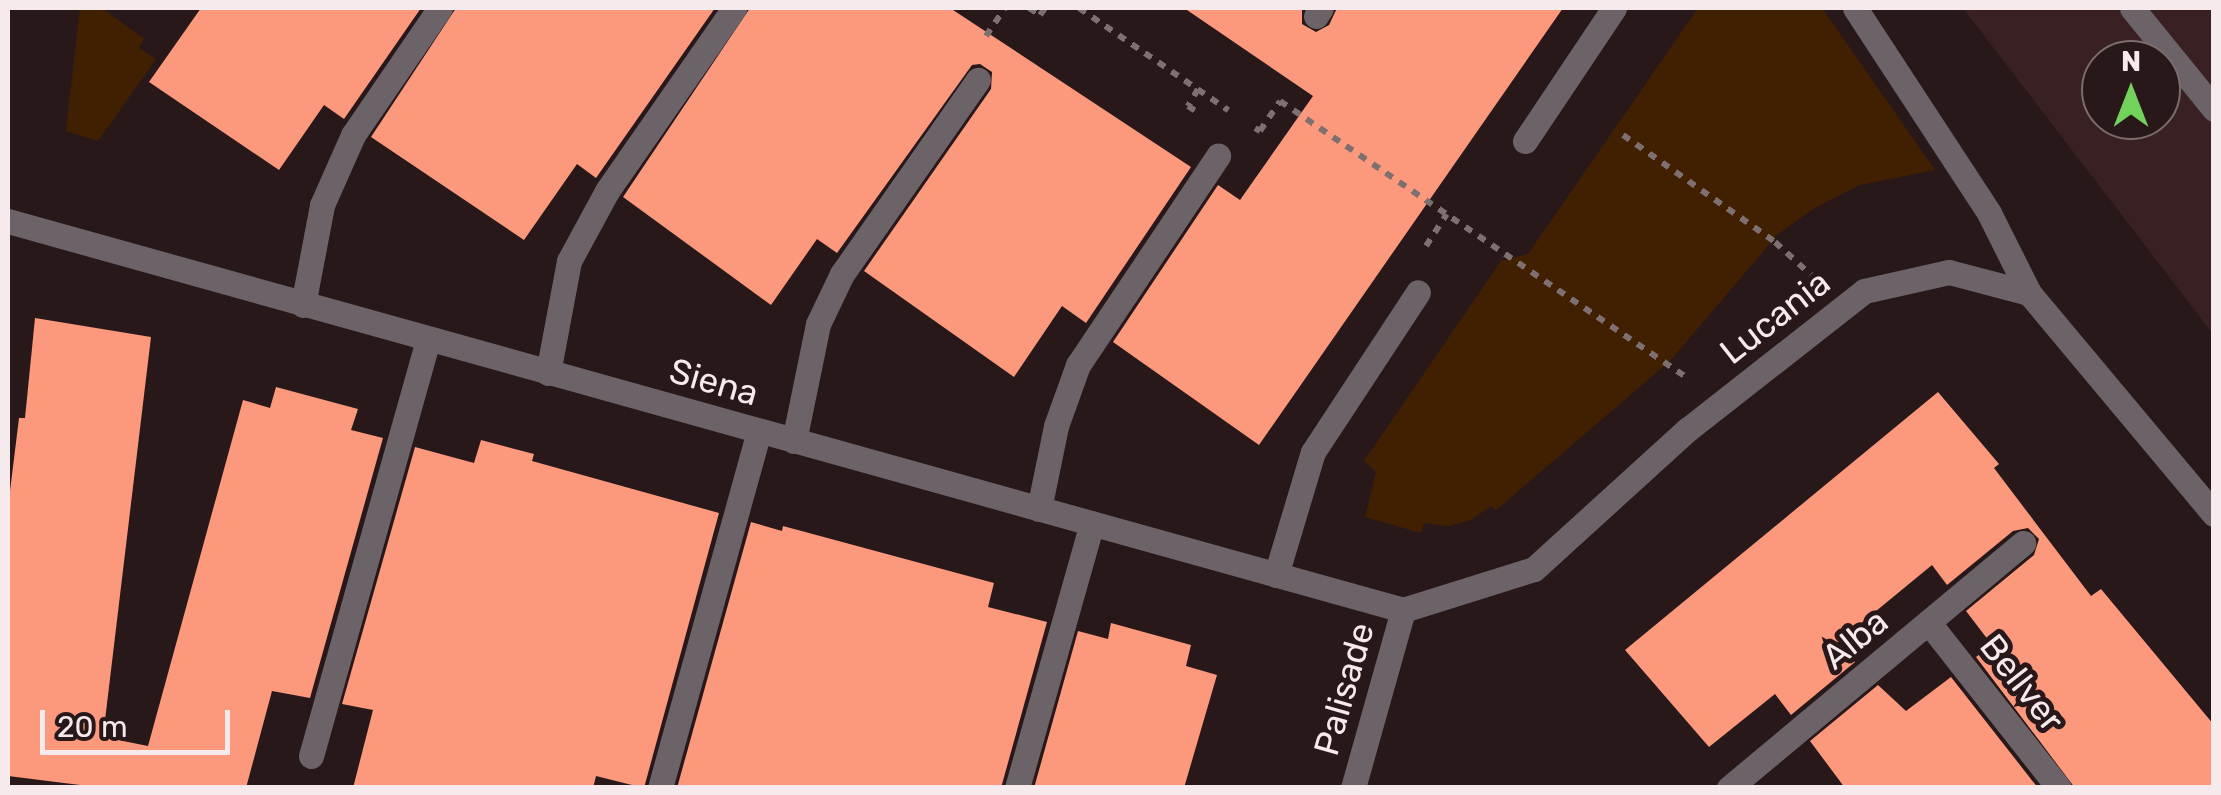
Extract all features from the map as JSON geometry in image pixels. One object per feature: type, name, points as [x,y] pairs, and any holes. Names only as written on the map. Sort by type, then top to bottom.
[{"type":"street","points":[[303,305],[322,205],[354,136],[440,8]]},
{"type":"street","points":[[548,373],[570,262],[606,190],[734,8]]},
{"type":"street","points":[[1525,141],[1614,8]]},
{"type":"street","points":[[1855,8],[1989,213],[2028,293],[2214,514]]},
{"type":"street","points":[[2132,8],[2214,109]]},
{"type":"street","points":[[794,442],[818,324],[842,274],[978,80]]},
{"type":"street","points":[[1039,509],[1056,426],[1078,365],[1218,156]]},
{"type":"street","name":"Siena","points":[[8,221],[1402,610]]},
{"type":"street","name":"Lucania","points":[[1402,610],[1534,568],[1723,402],[1864,291],[1949,272],[2028,293]]},
{"type":"street","points":[[1276,575],[1313,452],[1418,292]]},
{"type":"street","points":[[311,756],[428,340]]},
{"type":"street","points":[[660,788],[759,431]]},
{"type":"street","points":[[1017,788],[1092,523]]},
{"type":"street","name":"Alba","points":[[1730,788],[2023,543]]},
{"type":"street","name":"Palisade","points":[[1352,788],[1402,610]]},
{"type":"street","name":"Bellver","points":[[1930,622],[2059,788]]},
{"type":"path","points":[[1028,8],[1040,15],[1044,8]]},
{"type":"path","points":[[1079,8],[1260,131],[1280,100],[1723,402]]},
{"type":"path","points":[[1623,136],[1775,242],[1845,306]]},
{"type":"shaded area","points":[[80,8],[103,9],[144,39],[139,48],[156,59],[98,141],[66,131]]},
{"type":"shaded area","points":[[1698,8],[1822,8],[1935,170],[1860,185],[1813,209],[1777,235],[1671,360],[1496,510],[1491,506],[1471,520],[1448,526],[1424,523],[1421,533],[1365,517],[1376,472],[1364,461],[1501,261],[1528,254]]},
{"type":"shaded area","points":[[1963,8],[2213,8],[2213,334]]},
{"type":"building","points":[[201,8],[421,8],[344,119],[324,105],[279,170],[149,82]]},
{"type":"building","points":[[456,8],[715,8],[596,178],[577,164],[524,240],[371,137]]},
{"type":"building","points":[[750,8],[950,8],[1191,167],[1086,323],[1062,306],[1014,377],[864,271],[991,89],[992,72],[980,64],[972,65],[837,253],[817,239],[771,305],[623,197]]},
{"type":"building","points":[[1184,8],[1302,8],[1302,24],[1316,32],[1329,25],[1337,8],[1563,8],[1259,445],[1113,342],[1218,185],[1240,200],[1313,96]]},
{"type":"building","points":[[35,318],[151,337],[103,737],[148,746],[243,400],[270,408],[276,387],[358,409],[351,430],[383,438],[310,698],[272,691],[246,788],[104,788],[8,776],[8,507],[19,418],[25,418]]},
{"type":"building","points":[[1938,392],[1999,464],[1994,468],[2091,596],[2101,589],[2214,725],[2214,788],[2075,788],[1976,657],[1992,645],[1966,611],[2034,555],[2039,539],[2028,528],[2013,531],[1947,585],[1932,565],[1836,644],[1855,662],[1791,715],[1775,694],[1709,747],[1625,650]]},
{"type":"building","points":[[481,440],[534,454],[532,461],[719,513],[644,788],[596,776],[593,788],[353,788],[373,710],[342,704],[415,447],[474,463]]},
{"type":"building","points":[[751,522],[782,531],[783,526],[994,583],[988,607],[1047,622],[1001,788],[677,788]]},
{"type":"building","points":[[1111,623],[1191,645],[1186,666],[1217,675],[1184,788],[1034,788],[1078,631],[1108,639]]},
{"type":"building","points":[[1951,677],[2038,788],[1845,788],[1810,741],[1878,685],[1906,711]]}]
